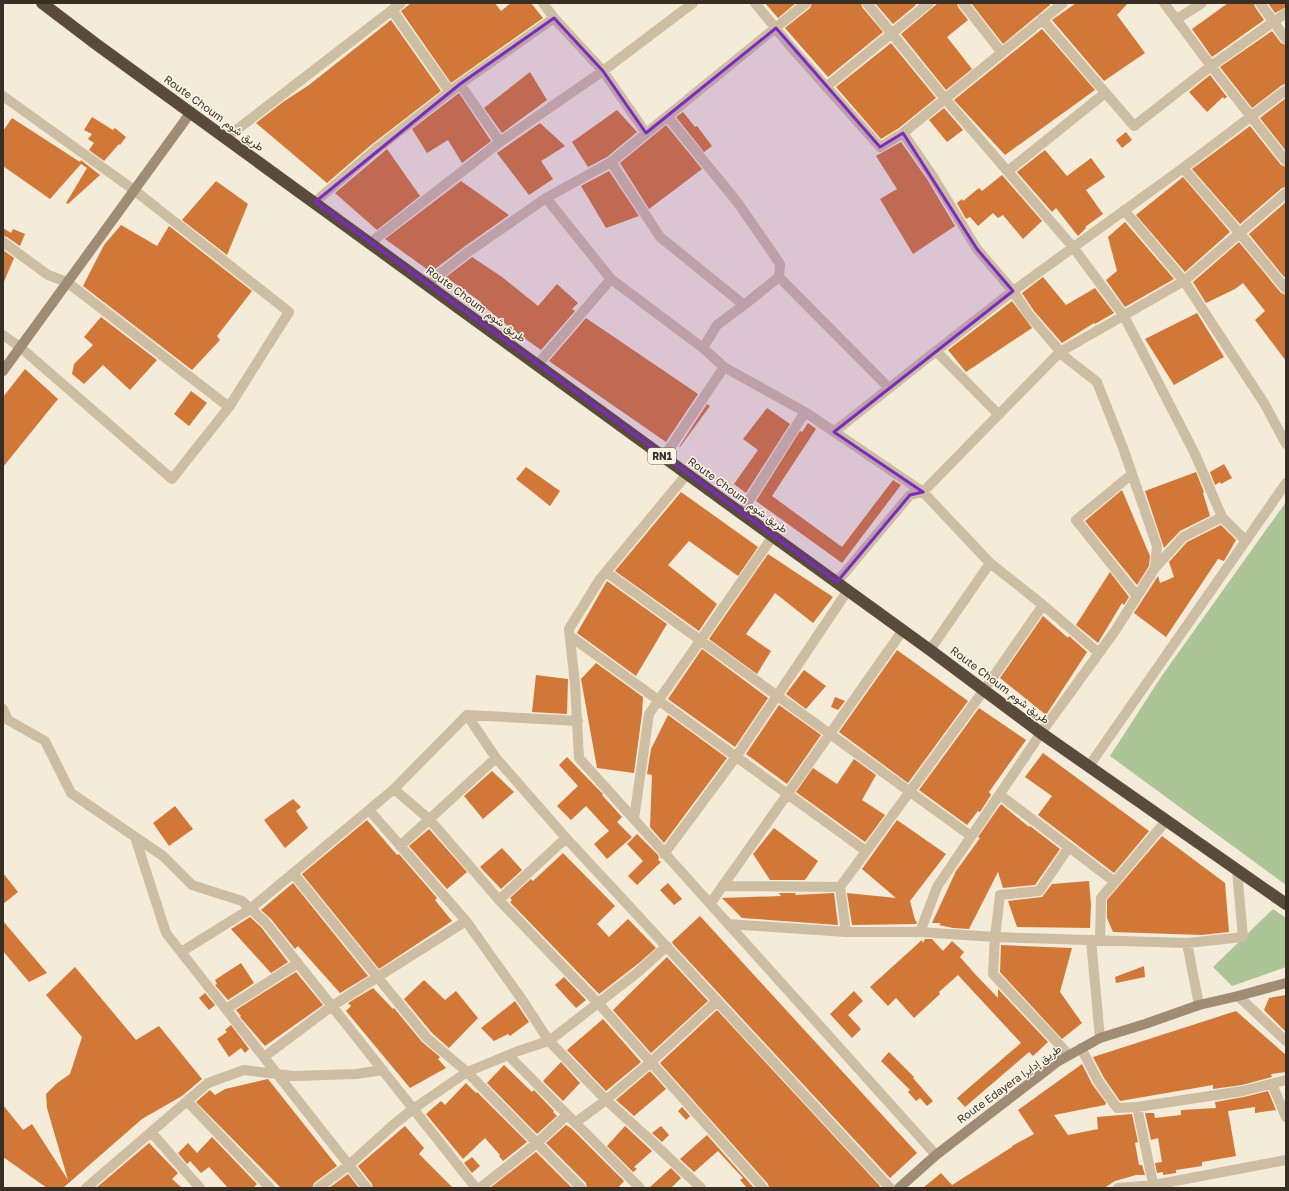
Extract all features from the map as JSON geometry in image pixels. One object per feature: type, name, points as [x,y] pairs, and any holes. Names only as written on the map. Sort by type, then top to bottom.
[{"type":"highway","name":"Route Choum طريق شوم","points":[[42,3],[103,49],[903,630],[1042,733],[1286,904]]},
{"type":"street","points":[[226,138],[400,3]]},
{"type":"street","points":[[543,3],[554,18],[603,71],[646,132]]},
{"type":"street","points":[[370,243],[500,142],[603,71],[693,3]]},
{"type":"street","points":[[755,3],[826,87],[880,147],[903,133],[946,100],[1060,4]]},
{"type":"street","points":[[427,284],[468,252],[546,198],[611,162],[806,3]]},
{"type":"street","points":[[867,3],[946,100],[1073,247],[1124,316],[1195,454],[1222,517],[1246,541]]},
{"type":"street","points":[[826,87],[928,3]]},
{"type":"street","points":[[963,3],[1002,53]]},
{"type":"street","points":[[1164,3],[1211,66],[1286,161]]},
{"type":"street","points":[[1177,19],[1202,3]]},
{"type":"street","points":[[1260,3],[1286,39]]},
{"type":"street","points":[[392,10],[450,92]]},
{"type":"street","points":[[1042,19],[1134,126],[1211,66],[1286,13]]},
{"type":"street","points":[[315,202],[375,150],[460,84],[554,18]]},
{"type":"street","points":[[460,84],[500,142]]},
{"type":"street","points":[[834,432],[1013,290],[1183,168],[1286,90]]},
{"type":"street","points":[[1008,171],[1106,93]]},
{"type":"street","points":[[3,96],[134,190],[289,312],[229,407],[172,479],[3,335]]},
{"type":"street","points":[[3,371],[191,112]]},
{"type":"street","points":[[666,116],[738,203],[780,264],[779,277],[717,325],[703,348]]},
{"type":"street","points":[[903,133],[932,176],[977,249],[1013,290],[1029,315],[1060,352],[1097,382],[1132,474],[1157,546],[1155,568]]},
{"type":"street","points":[[611,162],[660,237],[744,305]]},
{"type":"street","points":[[1183,168],[1286,288]]},
{"type":"street","points":[[837,582],[910,495],[922,492],[1060,352],[1184,281],[1286,193]]},
{"type":"street","points":[[546,198],[611,279],[703,348],[724,367],[805,412],[922,492],[990,563],[1043,605],[1099,653]]},
{"type":"street","points":[[1124,210],[1184,281],[1264,404],[1286,444]]},
{"type":"street","points":[[3,242],[48,275],[67,282],[229,407]]},
{"type":"street","points":[[779,277],[889,388]]},
{"type":"street","points":[[537,365],[611,279]]},
{"type":"street","points":[[936,351],[999,415]]},
{"type":"street","points":[[664,457],[724,367]]},
{"type":"street","points":[[741,513],[805,412]]},
{"type":"street","points":[[687,474],[606,572],[570,629],[578,721],[579,758],[936,1155]]},
{"type":"street","points":[[1132,474],[1076,520],[1138,596]]},
{"type":"street","points":[[1089,766],[1286,483]]},
{"type":"street","points":[[920,932],[937,888],[1000,794],[1138,596],[1155,568],[1183,537],[1222,517]]},
{"type":"street","points":[[634,819],[649,714],[773,536]]},
{"type":"street","points":[[930,650],[990,563]]},
{"type":"street","points":[[606,572],[972,836]]},
{"type":"street","points":[[664,854],[736,757],[848,590]]},
{"type":"street","points":[[846,932],[840,887],[984,690],[1043,605]]},
{"type":"street","points":[[710,904],[903,630]]},
{"type":"street","points":[[570,636],[866,851]]},
{"type":"street","points":[[3,709],[8,720],[45,741],[71,793],[163,856],[192,885],[242,902],[266,923],[476,1188]]},
{"type":"street","points":[[181,952],[250,908],[293,873],[394,789],[467,715],[578,721]]},
{"type":"street","points":[[467,715],[496,758],[566,838],[890,1188]]},
{"type":"street","points":[[400,846],[496,758]]},
{"type":"street","points":[[394,789],[430,820],[498,900],[598,1003],[763,1188]]},
{"type":"street","points":[[1000,794],[1114,882]]},
{"type":"street","points":[[369,810],[466,921],[523,1001],[549,1041],[606,1100],[701,1188]]},
{"type":"street","points":[[1100,1038],[1096,940],[1101,898],[1166,821]]},
{"type":"street","points":[[135,837],[166,933],[367,1188]]},
{"type":"street","points":[[498,900],[566,838]]},
{"type":"street","points":[[1069,847],[1039,892],[1000,895],[995,937],[993,974],[1069,1055]]},
{"type":"street","points":[[728,924],[846,932],[920,932],[995,937],[1187,943],[1243,937],[1237,871]]},
{"type":"street","points":[[293,873],[426,1038],[466,1072],[581,1188]]},
{"type":"street","points":[[722,886],[840,887]]},
{"type":"street","points":[[264,1057],[332,1006],[466,921]]},
{"type":"street","points":[[1187,943],[1199,1005]]},
{"type":"street","points":[[318,1188],[349,1165],[413,1109],[466,1072],[508,1055],[549,1041],[637,973],[667,946]]},
{"type":"street","points":[[226,1009],[298,964]]},
{"type":"street","name":"Route Edayera طريق إدايرا","points":[[898,1188],[936,1155],[1025,1086],[1057,1062],[1081,1048],[1100,1038],[1199,1005],[1286,983]]},
{"type":"street","points":[[1238,996],[1286,1041]]},
{"type":"street","points":[[575,1123],[606,1100],[651,1062],[717,1001]]},
{"type":"street","points":[[1081,1048],[1098,1081],[1117,1108],[1137,1107],[1243,1091],[1286,1080]]},
{"type":"street","points":[[508,1055],[640,1188]]},
{"type":"street","points":[[86,1188],[208,1083],[244,1070],[294,1076],[356,1074],[382,1070]]},
{"type":"street","points":[[1272,1084],[1286,1117]]},
{"type":"street","points":[[187,1101],[270,1188]]},
{"type":"street","points":[[1137,1107],[1154,1186]]},
{"type":"street","points":[[480,1188],[537,1143],[567,1115]]},
{"type":"street","points":[[151,1132],[200,1188]]},
{"type":"street","points":[[1118,1188],[1154,1186],[1286,1160]]},
{"type":"highlighted area","points":[[554,18],[603,71],[646,133],[776,28],[880,147],[903,133],[977,249],[1013,291],[834,432],[923,492],[910,495],[837,582],[315,202],[460,84]]},
{"type":"green space","points":[[1286,502],[1286,885],[1110,756],[1161,677]]},
{"type":"green space","points":[[1273,909],[1286,918],[1286,967],[1232,986],[1213,967]]},
{"type":"building","points":[[411,3],[495,3],[501,11],[511,3],[531,3],[543,18],[451,83],[401,11]]},
{"type":"building","points":[[765,3],[796,3],[778,18]]},
{"type":"building","points":[[812,3],[861,3],[862,7],[883,32],[828,77],[785,28],[810,8]]},
{"type":"building","points":[[875,3],[914,3],[916,5],[893,24]]},
{"type":"building","points":[[938,3],[957,3],[958,7],[968,20],[947,37],[972,69],[946,90],[901,34]]},
{"type":"building","points":[[971,3],[1049,3],[1050,5],[1003,44]]},
{"type":"building","points":[[1076,3],[1128,3],[1117,15],[1145,53],[1104,81],[1052,20]]},
{"type":"building","points":[[1228,3],[1254,3],[1264,20],[1212,57],[1192,29]]},
{"type":"building","points":[[1268,3],[1286,3],[1286,7],[1275,13]]},
{"type":"building","points":[[391,20],[441,91],[371,145],[327,183],[256,123],[283,102],[309,85]]},
{"type":"building","points":[[1042,29],[1095,90],[1005,155],[954,100]]},
{"type":"building","points":[[1272,31],[1281,43],[1286,45],[1286,84],[1282,85],[1252,108],[1220,67]]},
{"type":"building","points":[[891,43],[936,98],[899,128],[881,139],[836,87]]},
{"type":"building","points":[[530,72],[547,100],[502,133],[484,108]]},
{"type":"building","points":[[1210,75],[1227,97],[1224,99],[1223,97],[1207,112],[1189,92]]},
{"type":"building","points":[[459,93],[491,141],[462,163],[448,140],[427,153],[412,129]]},
{"type":"building","points":[[1286,98],[1286,151],[1260,118]]},
{"type":"building","points":[[944,108],[963,130],[947,142],[929,120]]},
{"type":"building","points":[[617,110],[637,132],[607,157],[588,167],[572,142]]},
{"type":"building","points":[[683,112],[695,127],[697,126],[712,146],[704,152],[676,117]]},
{"type":"building","points":[[92,117],[113,130],[115,128],[126,137],[104,161],[89,150],[94,143],[88,139],[92,134],[84,130]]},
{"type":"building","points":[[12,118],[80,162],[81,160],[100,175],[68,204],[66,203],[87,168],[81,164],[50,199],[3,166],[3,131]]},
{"type":"building","points":[[540,123],[565,146],[541,161],[553,179],[529,195],[497,153]]},
{"type":"building","points":[[666,125],[702,169],[649,209],[620,163]]},
{"type":"building","points":[[1250,126],[1281,165],[1286,167],[1286,187],[1282,188],[1240,224],[1192,169]]},
{"type":"building","points":[[1126,132],[1132,140],[1122,148],[1116,140]]},
{"type":"building","points":[[901,142],[927,179],[955,226],[913,254],[880,199],[897,189],[876,156]]},
{"type":"building","points":[[387,149],[420,196],[377,230],[335,193]]},
{"type":"building","points":[[1045,150],[1067,176],[1091,158],[1105,177],[1086,190],[1103,214],[1085,227],[1086,228],[1078,236],[1056,208],[1052,212],[1017,172]]},
{"type":"building","points":[[609,171],[639,216],[606,228],[581,186]]},
{"type":"building","points":[[1002,175],[1042,221],[1023,239],[1003,215],[998,218],[993,213],[978,226],[970,217],[966,219],[957,203],[962,199],[963,201],[979,188],[982,191]]},
{"type":"building","points":[[1183,177],[1230,232],[1185,272],[1136,215]]},
{"type":"building","points":[[216,181],[248,204],[227,255],[182,220]]},
{"type":"building","points":[[461,181],[509,215],[431,272],[385,239]]},
{"type":"building","points":[[1286,202],[1286,276],[1284,277],[1249,234]]},
{"type":"building","points":[[1125,222],[1174,279],[1125,307],[1106,280],[1117,271],[1108,237]]},
{"type":"building","points":[[121,225],[157,246],[169,226],[252,291],[217,336],[220,340],[192,370],[83,286],[104,245]]},
{"type":"building","points":[[3,228],[11,233],[13,229],[25,234],[20,246],[3,236]]},
{"type":"building","points":[[1239,242],[1281,293],[1286,295],[1286,361],[1255,320],[1265,311],[1243,283],[1235,289],[1206,303],[1193,282]]},
{"type":"building","points":[[3,250],[14,258],[3,284]]},
{"type":"building","points":[[472,257],[502,277],[538,306],[557,284],[578,303],[572,309],[575,311],[541,350],[512,329],[480,303],[481,302],[446,277]]},
{"type":"building","points":[[1043,277],[1066,305],[1095,288],[1114,313],[1095,324],[1094,323],[1062,343],[1034,311],[1022,293]]},
{"type":"building","points":[[1012,301],[1032,328],[966,372],[948,350]]},
{"type":"building","points":[[1197,313],[1224,357],[1174,385],[1145,339]]},
{"type":"building","points":[[101,317],[157,360],[130,390],[103,365],[84,384],[72,374],[74,364],[93,345],[84,337]]},
{"type":"building","points":[[586,318],[698,394],[666,442],[549,361]]},
{"type":"building","points":[[25,369],[58,399],[3,467],[3,397]]},
{"type":"building","points":[[191,391],[207,403],[189,426],[174,414]]},
{"type":"building","points":[[707,404],[710,406],[679,447]]},
{"type":"building","points":[[767,408],[790,424],[746,493],[734,484],[758,450],[743,439]]},
{"type":"building","points":[[808,423],[816,429],[772,496],[842,547],[893,480],[901,485],[842,563],[756,501],[800,431],[802,432]]},
{"type":"building","points":[[1224,464],[1232,478],[1221,484],[1220,482],[1215,485],[1210,472]]},
{"type":"building","points":[[526,467],[560,491],[550,506],[516,479]]},
{"type":"building","points":[[1196,472],[1204,492],[1203,493],[1210,516],[1180,531],[1164,548],[1145,491]]},
{"type":"building","points":[[1122,490],[1150,556],[1149,566],[1137,585],[1085,521]]},
{"type":"building","points":[[681,492],[758,547],[738,576],[689,541],[668,565],[717,604],[699,631],[615,571]]},
{"type":"building","points":[[1221,525],[1236,540],[1224,561],[1218,559],[1166,637],[1134,613],[1158,576],[1160,583],[1174,577],[1169,562],[1187,542]]},
{"type":"building","points":[[768,554],[833,597],[813,623],[775,593],[746,634],[771,651],[757,674],[709,639]]},
{"type":"building","points":[[1110,572],[1129,597],[1124,605],[1122,603],[1098,643],[1076,625]]},
{"type":"building","points":[[607,581],[667,624],[636,676],[577,633]]},
{"type":"building","points":[[1043,616],[1087,652],[1046,715],[1000,678]]},
{"type":"building","points":[[702,649],[768,698],[735,747],[668,699]]},
{"type":"building","points":[[897,650],[968,701],[908,783],[839,732]]},
{"type":"building","points":[[596,663],[643,697],[634,773],[597,768],[581,679]]},
{"type":"building","points":[[804,670],[826,686],[806,709],[786,694]]},
{"type":"building","points":[[536,675],[568,679],[567,714],[532,712]]},
{"type":"building","points":[[835,697],[845,701],[838,710],[831,707]]},
{"type":"building","points":[[779,705],[821,735],[787,784],[746,754]]},
{"type":"building","points":[[979,708],[1026,740],[989,792],[991,795],[980,812],[978,811],[967,825],[919,790]]},
{"type":"building","points":[[668,715],[727,758],[664,843],[650,827],[652,775],[647,774],[651,749]]},
{"type":"building","points":[[1043,753],[1149,831],[1114,873],[1038,815],[1052,796],[1025,777]]},
{"type":"building","points":[[567,757],[603,794],[602,795],[622,817],[617,822],[632,837],[607,859],[594,844],[609,831],[586,806],[571,820],[557,806],[578,786],[559,765]]},
{"type":"building","points":[[854,759],[876,775],[862,800],[885,815],[865,842],[796,792],[813,768],[837,784]]},
{"type":"building","points":[[492,771],[514,792],[483,819],[464,796]]},
{"type":"building","points":[[293,799],[301,807],[296,811],[308,828],[285,848],[264,820]]},
{"type":"building","points":[[1001,804],[1029,827],[1030,826],[1060,849],[1035,885],[1003,888],[998,872],[969,929],[953,928],[939,925],[941,923],[932,923],[956,871],[980,838],[978,837]]},
{"type":"building","points":[[175,806],[193,829],[169,846],[153,823]]},
{"type":"building","points":[[367,820],[437,898],[435,900],[452,921],[379,969],[302,874]]},
{"type":"building","points":[[897,820],[946,854],[910,901],[915,920],[917,922],[916,924],[852,925],[847,893],[896,898],[862,869]]},
{"type":"building","points":[[774,828],[818,861],[805,880],[770,880],[753,854]]},
{"type":"building","points":[[429,829],[467,872],[447,889],[409,846]]},
{"type":"building","points":[[637,834],[658,855],[658,860],[661,862],[637,885],[628,876],[643,861],[627,844]]},
{"type":"building","points":[[1162,836],[1225,883],[1229,932],[1202,935],[1113,932],[1107,918],[1107,900]]},
{"type":"building","points":[[502,848],[522,870],[501,889],[480,867]]},
{"type":"building","points":[[563,853],[615,906],[597,924],[609,937],[628,919],[656,948],[599,994],[510,902],[512,900],[510,898],[531,879],[533,881]]},
{"type":"building","points":[[3,873],[18,892],[3,904]]},
{"type":"building","points":[[1089,881],[1091,905],[1090,928],[1017,927],[1008,901],[1042,897],[1052,884]]},
{"type":"building","points":[[293,883],[368,976],[340,993],[298,946],[295,949],[271,919],[261,910]]},
{"type":"building","points":[[668,883],[682,899],[674,905],[660,890]]},
{"type":"building","points":[[779,893],[796,893],[795,895],[834,893],[838,925],[742,918],[722,898],[781,896]]},
{"type":"building","points":[[700,916],[917,1153],[890,1178],[673,944],[672,942]]},
{"type":"building","points":[[250,917],[261,927],[288,962],[271,973],[231,929]]},
{"type":"building","points":[[3,921],[47,973],[29,982],[3,951]]},
{"type":"building","points":[[925,939],[932,939],[943,951],[952,941],[964,952],[960,957],[975,974],[998,998],[998,989],[1048,1042],[1033,1056],[1029,1052],[965,1107],[957,1098],[1021,1043],[958,975],[914,1018],[896,998],[888,1006],[870,987],[922,940],[923,943]]},
{"type":"building","points":[[1001,945],[1072,948],[1060,992],[1082,1023],[1062,1039],[1000,972]]},
{"type":"building","points":[[667,957],[708,1001],[651,1053],[613,1010]]},
{"type":"building","points":[[241,963],[254,983],[228,1000],[215,985],[217,984],[215,980]]},
{"type":"building","points":[[1144,966],[1145,977],[1116,983],[1115,977]]},
{"type":"building","points":[[75,967],[136,1040],[159,1026],[202,1079],[182,1096],[142,1119],[63,1188],[47,1188],[3,1157],[3,1105],[23,1130],[32,1124],[68,1180],[47,1108],[46,1094],[56,1084],[70,1074],[82,1037],[46,995]]},
{"type":"building","points":[[296,972],[323,1005],[265,1046],[240,1017],[241,1016],[236,1010]]},
{"type":"building","points":[[564,977],[586,1000],[576,1008],[555,985]]},
{"type":"building","points":[[424,980],[445,1000],[456,991],[478,1018],[449,1048],[432,1033],[404,999]]},
{"type":"building","points":[[373,988],[393,1009],[394,1008],[422,1042],[440,1057],[438,1059],[446,1068],[410,1088],[346,1011],[351,1006],[348,1003]]},
{"type":"building","points":[[854,991],[863,1001],[848,1015],[861,1029],[852,1038],[830,1014]]},
{"type":"building","points":[[205,993],[215,1005],[209,1010],[199,998]]},
{"type":"building","points":[[1286,995],[1286,1032],[1264,1010],[1269,998]]},
{"type":"building","points":[[515,1001],[529,1022],[510,1036],[508,1034],[494,1041],[481,1028]]},
{"type":"building","points":[[717,1010],[880,1186],[878,1188],[769,1188],[768,1184],[660,1063]]},
{"type":"building","points":[[1236,1011],[1286,1055],[1286,1072],[1271,1074],[1272,1077],[1242,1085],[1213,1089],[1213,1085],[1120,1101],[1104,1078],[1093,1057]]},
{"type":"building","points":[[603,1019],[641,1062],[606,1091],[567,1050]]},
{"type":"building","points":[[231,1025],[249,1049],[245,1053],[241,1048],[229,1057],[217,1039],[227,1032],[225,1030]]},
{"type":"building","points":[[889,1052],[914,1077],[913,1078],[933,1101],[927,1106],[920,1098],[916,1101],[908,1092],[910,1090],[881,1061]]},
{"type":"building","points":[[561,1062],[580,1083],[563,1101],[543,1081]]},
{"type":"building","points":[[1082,1064],[1092,1084],[1106,1103],[1105,1105],[1054,1115],[1068,1135],[1098,1129],[1097,1117],[1132,1114],[1138,1142],[1135,1143],[1139,1165],[1142,1165],[1145,1175],[1136,1175],[1115,1181],[1104,1188],[923,1188],[941,1173],[952,1185],[1012,1146],[1034,1134],[1018,1110]]},
{"type":"building","points":[[504,1065],[532,1092],[534,1090],[557,1116],[537,1134],[487,1083]]},
{"type":"building","points":[[650,1071],[666,1089],[634,1116],[616,1100]]},
{"type":"building","points":[[268,1079],[337,1166],[314,1183],[312,1188],[281,1188],[196,1102],[210,1090],[215,1095],[225,1089]]},
{"type":"building","points":[[466,1083],[527,1142],[503,1161],[499,1156],[500,1155],[485,1138],[463,1159],[426,1114],[441,1101],[445,1105]]},
{"type":"building","points":[[1268,1091],[1276,1110],[1255,1113],[1255,1107],[1228,1111],[1236,1156],[1202,1162],[1202,1166],[1176,1170],[1176,1173],[1163,1175],[1163,1172],[1157,1173],[1155,1163],[1162,1162],[1158,1138],[1151,1140],[1145,1113],[1154,1113],[1155,1118],[1181,1115],[1181,1110],[1216,1108],[1215,1102]]},
{"type":"building","points":[[682,1107],[690,1116],[686,1120],[678,1111]]},
{"type":"building","points":[[566,1125],[572,1129],[624,1181],[618,1188],[587,1188],[586,1183],[546,1143]]},
{"type":"building","points":[[405,1126],[424,1148],[419,1154],[453,1188],[373,1188],[372,1184],[358,1166]]},
{"type":"building","points":[[625,1126],[652,1151],[634,1167],[637,1169],[633,1172],[607,1146]]},
{"type":"building","points":[[661,1126],[669,1135],[662,1142],[652,1133]]},
{"type":"building","points":[[707,1135],[754,1188],[747,1188],[740,1180],[743,1178],[718,1151],[694,1172],[680,1159]]},
{"type":"building","points":[[212,1137],[257,1184],[253,1188],[228,1188],[209,1167],[201,1173],[190,1161],[187,1164],[178,1153],[188,1143],[197,1153]]},
{"type":"building","points":[[149,1143],[178,1173],[172,1179],[182,1188],[96,1188]]},
{"type":"building","points":[[536,1152],[572,1188],[490,1188]]},
{"type":"building","points":[[472,1157],[480,1166],[472,1173],[464,1163]]},
{"type":"building","points":[[671,1168],[681,1178],[671,1188],[649,1188]]},
{"type":"building","points":[[348,1174],[359,1188],[329,1188]]}]
